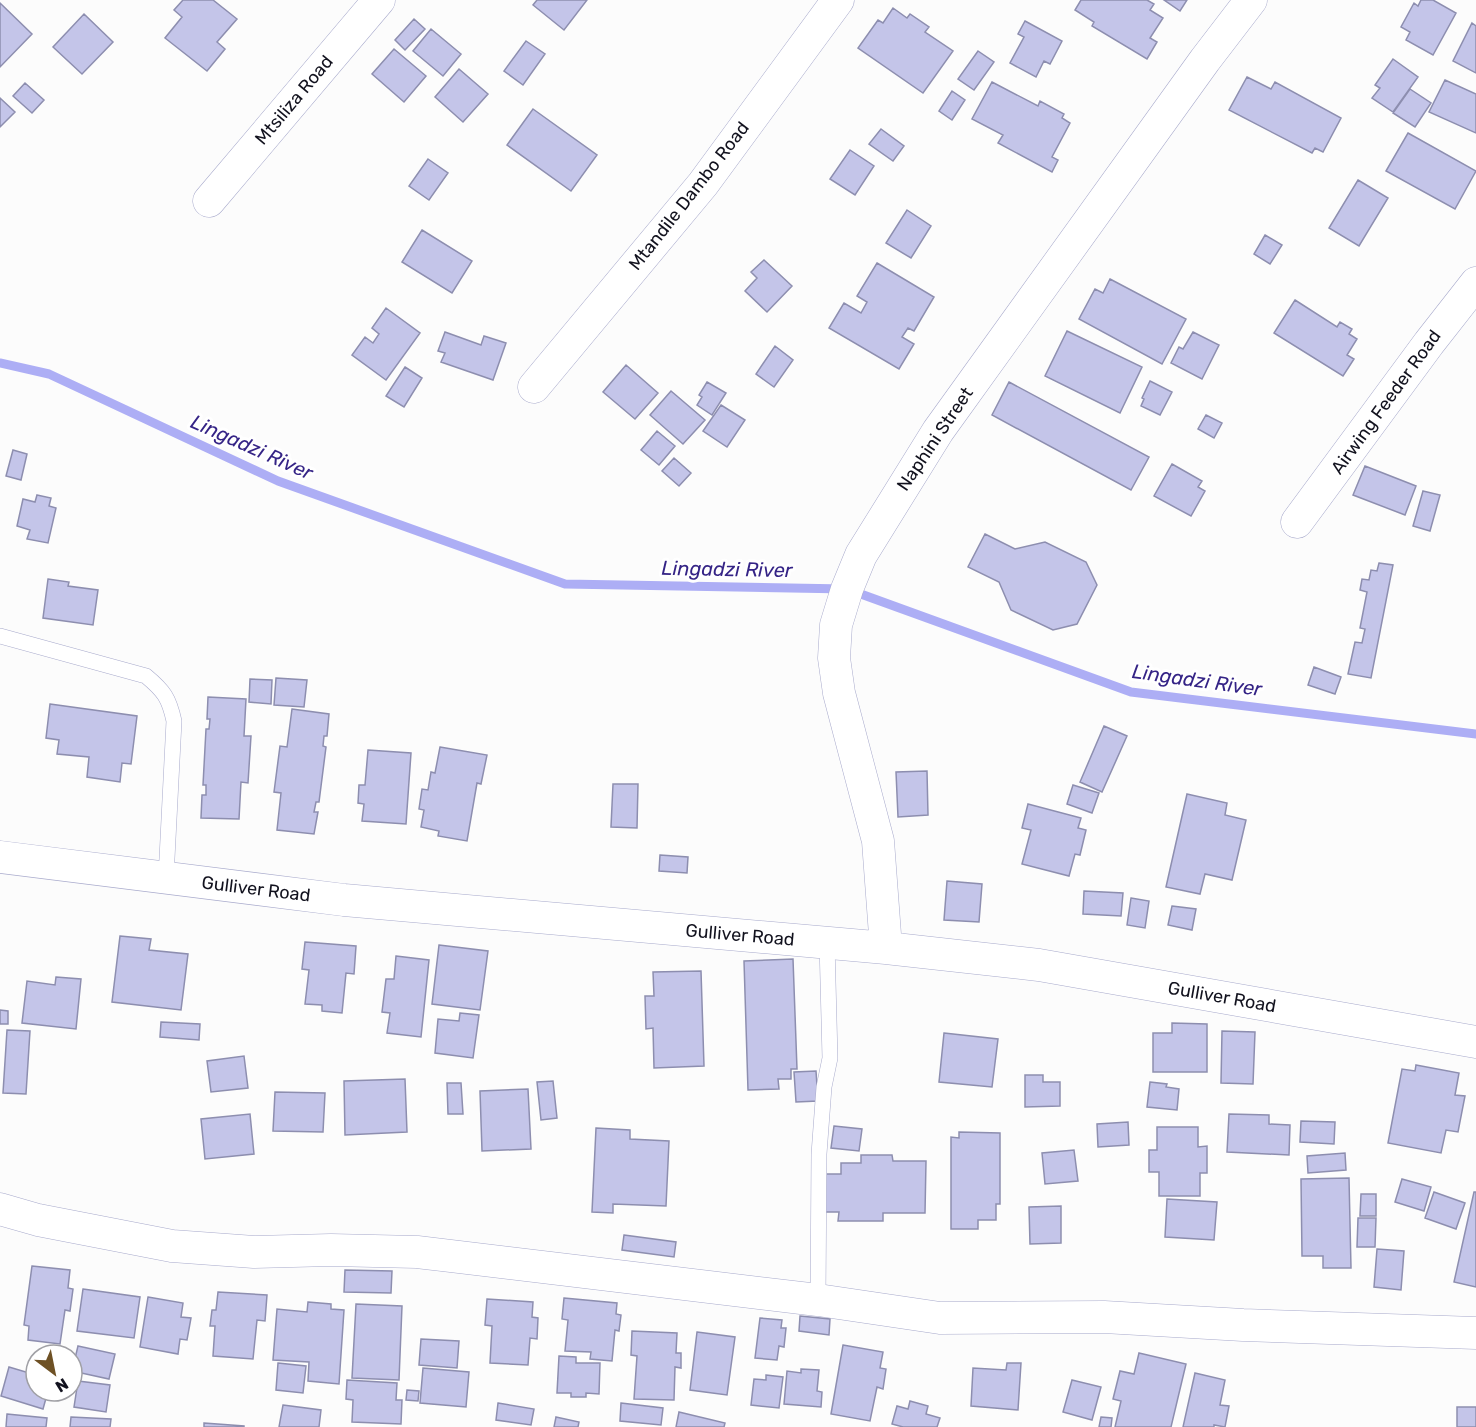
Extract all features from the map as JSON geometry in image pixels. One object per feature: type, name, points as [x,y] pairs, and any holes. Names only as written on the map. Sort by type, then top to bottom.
[{"type":"street","name":"Mtsiliza Road","points":[[209,201],[379,0]]},
{"type":"street","name":"Mtandile Dambo Road","points":[[534,387],[703,184],[838,0]]},
{"type":"street","name":"Naphini Street","points":[[886,948],[878,840],[839,693],[834,658],[836,625],[847,589],[861,555],[938,431],[1205,60],[1251,0]]},
{"type":"street","name":"Airwing Feeder Road","points":[[1297,522],[1476,283]]},
{"type":"street","name":"Gulliver Road","points":[[0,857],[344,900],[886,948],[1039,965],[1476,1042]]},
{"type":"street","points":[[0,1209],[38,1220],[172,1246],[254,1252],[331,1250],[417,1252],[818,1300],[940,1318],[1104,1317],[1243,1325],[1476,1333]]},
{"type":"lane","points":[[0,636],[146,676],[160,688],[170,702],[174,721],[166,878]]},
{"type":"lane","points":[[818,1300],[819,1154],[824,1087],[830,1058],[827,943]]},
{"type":"building","points":[[183,0],[213,0],[237,19],[217,42],[225,49],[207,71],[165,38],[182,17],[174,10]]},
{"type":"building","points":[[537,0],[587,0],[564,30],[533,5]]},
{"type":"building","points":[[1081,0],[1147,0],[1154,4],[1150,10],[1163,18],[1150,38],[1157,42],[1147,59],[1092,26],[1094,22],[1075,10]]},
{"type":"building","points":[[1164,0],[1187,0],[1180,11]]},
{"type":"building","points":[[1421,0],[1433,0],[1456,13],[1433,55],[1406,40],[1410,32],[1401,27],[1414,3],[1418,6]]},
{"type":"building","points":[[0,3],[32,34],[0,67]]},
{"type":"building","points":[[893,8],[907,18],[910,14],[929,27],[925,32],[953,51],[923,93],[858,48],[878,20],[883,23]]},
{"type":"building","points":[[84,14],[113,42],[82,74],[53,47]]},
{"type":"building","points":[[414,19],[425,29],[405,50],[395,40]]},
{"type":"building","points":[[1025,21],[1062,41],[1050,64],[1044,61],[1036,77],[1010,63],[1024,37],[1018,34]]},
{"type":"building","points":[[1472,23],[1476,26],[1476,73],[1453,61]]},
{"type":"building","points":[[431,29],[461,54],[443,76],[413,51]]},
{"type":"building","points":[[526,41],[545,54],[523,85],[504,71]]},
{"type":"building","points":[[394,49],[426,76],[404,102],[372,74]]},
{"type":"building","points":[[978,51],[994,62],[974,90],[958,79]]},
{"type":"building","points":[[1393,59],[1418,77],[1393,112],[1372,98],[1380,88],[1375,85]]},
{"type":"building","points":[[459,69],[488,94],[463,122],[435,97]]},
{"type":"building","points":[[1247,77],[1271,89],[1275,82],[1341,118],[1323,152],[1315,148],[1312,153],[1229,110]]},
{"type":"building","points":[[1445,80],[1476,94],[1476,133],[1429,112]]},
{"type":"building","points":[[992,82],[1038,106],[1040,101],[1064,114],[1062,118],[1070,123],[1052,157],[1058,160],[1052,172],[998,143],[1003,135],[972,119]]},
{"type":"building","points":[[25,83],[44,100],[32,113],[13,96]]},
{"type":"building","points":[[1410,89],[1431,103],[1415,127],[1393,113]]},
{"type":"building","points":[[952,91],[965,100],[952,120],[939,111]]},
{"type":"building","points":[[0,98],[15,112],[0,127]]},
{"type":"building","points":[[533,109],[597,155],[571,191],[507,145]]},
{"type":"building","points":[[881,129],[904,146],[893,161],[869,144]]},
{"type":"building","points":[[1408,133],[1476,171],[1455,209],[1386,171]]},
{"type":"building","points":[[850,150],[874,166],[855,195],[830,179]]},
{"type":"building","points":[[428,159],[448,173],[429,200],[409,186]]},
{"type":"building","points":[[1358,180],[1388,198],[1359,246],[1329,228]]},
{"type":"building","points":[[907,210],[931,226],[911,258],[886,243]]},
{"type":"building","points":[[422,230],[472,261],[452,293],[402,262]]},
{"type":"building","points":[[1265,235],[1282,245],[1270,264],[1254,254]]},
{"type":"building","points":[[764,260],[792,286],[767,312],[745,291],[757,278],[751,272]]},
{"type":"building","points":[[877,263],[934,297],[914,331],[908,328],[902,337],[914,344],[899,369],[829,328],[844,303],[861,313],[867,302],[857,296]]},
{"type":"building","points":[[1110,279],[1186,319],[1162,364],[1079,319],[1095,289],[1103,293]]},
{"type":"building","points":[[1295,300],[1337,327],[1340,322],[1352,329],[1349,334],[1357,339],[1347,355],[1354,359],[1343,376],[1274,333]]},
{"type":"building","points":[[386,308],[420,333],[386,380],[352,355],[365,337],[373,343],[379,334],[372,328]]},
{"type":"building","points":[[1067,331],[1142,367],[1120,413],[1045,376]]},
{"type":"building","points":[[445,332],[481,345],[484,336],[506,343],[493,380],[441,362],[445,353],[438,351]]},
{"type":"building","points":[[1193,332],[1219,345],[1202,379],[1171,363],[1179,347],[1183,349]]},
{"type":"building","points":[[775,346],[793,360],[774,387],[756,374]]},
{"type":"building","points":[[626,365],[658,393],[635,419],[603,392]]},
{"type":"building","points":[[405,367],[422,378],[404,407],[386,396]]},
{"type":"building","points":[[1150,381],[1172,392],[1160,415],[1141,406]]},
{"type":"building","points":[[707,382],[726,393],[712,415],[697,405],[702,397],[699,395]]},
{"type":"building","points":[[1009,382],[1149,457],[1131,490],[992,415]]},
{"type":"building","points":[[671,391],[705,420],[683,444],[650,415]]},
{"type":"building","points":[[721,405],[745,420],[727,447],[703,431]]},
{"type":"building","points":[[1206,415],[1222,423],[1214,438],[1198,429]]},
{"type":"building","points":[[657,431],[675,446],[659,465],[641,450]]},
{"type":"building","points":[[13,450],[27,454],[21,480],[6,476]]},
{"type":"building","points":[[674,458],[691,473],[679,486],[662,471]]},
{"type":"building","points":[[1172,464],[1202,481],[1198,487],[1205,491],[1191,516],[1154,496]]},
{"type":"building","points":[[1365,466],[1416,486],[1405,515],[1353,495]]},
{"type":"building","points":[[1423,491],[1440,495],[1430,531],[1413,526]]},
{"type":"building","points":[[37,495],[51,498],[49,506],[56,508],[48,543],[27,539],[30,530],[17,526],[23,499],[35,502]]},
{"type":"building","points":[[985,534],[1015,549],[1045,542],[1086,562],[1097,585],[1077,624],[1053,630],[1011,610],[999,582],[968,567]]},
{"type":"building","points":[[1379,563],[1393,565],[1371,678],[1348,674],[1355,642],[1362,643],[1365,629],[1360,628],[1367,592],[1360,590],[1362,579],[1369,580],[1371,570],[1377,571]]},
{"type":"building","points":[[48,579],[69,582],[68,586],[98,590],[93,625],[43,618]]},
{"type":"building","points":[[1314,667],[1341,677],[1335,694],[1308,685]]},
{"type":"building","points":[[276,678],[307,680],[304,707],[274,705]]},
{"type":"building","points":[[250,679],[272,680],[271,704],[249,702]]},
{"type":"building","points":[[208,697],[246,699],[244,736],[251,736],[248,783],[241,782],[239,819],[201,818],[202,795],[206,795],[206,785],[203,785],[206,729],[209,729],[210,719],[207,719]]},
{"type":"building","points":[[50,704],[137,716],[131,764],[122,763],[120,782],[87,777],[89,757],[57,754],[59,740],[46,738]]},
{"type":"building","points":[[292,709],[329,714],[327,736],[324,736],[323,746],[326,747],[319,802],[316,802],[314,812],[318,812],[314,834],[277,830],[281,793],[274,792],[280,746],[287,747]]},
{"type":"building","points":[[1104,726],[1127,736],[1102,792],[1080,782]]},
{"type":"building","points":[[440,747],[487,755],[481,784],[477,783],[467,841],[438,836],[439,831],[421,827],[424,810],[419,809],[422,789],[428,790],[431,772],[435,773]]},
{"type":"building","points":[[368,750],[411,753],[406,824],[362,821],[364,804],[358,803],[359,785],[365,785]]},
{"type":"building","points":[[927,771],[928,815],[898,817],[896,772]]},
{"type":"building","points":[[613,784],[638,784],[637,828],[611,827]]},
{"type":"building","points":[[1073,785],[1099,793],[1092,813],[1067,804]]},
{"type":"building","points":[[1187,794],[1227,803],[1225,815],[1246,820],[1232,880],[1205,874],[1200,894],[1166,887]]},
{"type":"building","points":[[1028,804],[1081,818],[1078,828],[1086,830],[1080,855],[1075,854],[1069,876],[1022,864],[1031,830],[1022,828]]},
{"type":"building","points":[[660,855],[688,857],[687,873],[659,871]]},
{"type":"building","points":[[947,881],[982,884],[979,922],[944,920]]},
{"type":"building","points":[[1084,891],[1123,893],[1121,916],[1083,914]]},
{"type":"building","points":[[1131,898],[1149,901],[1145,928],[1127,925]]},
{"type":"building","points":[[1172,906],[1196,909],[1192,930],[1168,925]]},
{"type":"building","points":[[120,936],[151,939],[149,950],[188,954],[181,1010],[112,1002]]},
{"type":"building","points":[[305,942],[356,946],[354,974],[346,973],[342,1013],[322,1011],[322,1005],[305,1004],[309,970],[302,969]]},
{"type":"building","points":[[439,945],[488,951],[480,1010],[432,1004]]},
{"type":"building","points":[[396,956],[429,960],[421,1037],[387,1033],[390,1013],[382,1012],[386,979],[394,979]]},
{"type":"building","points":[[793,959],[797,1069],[791,1069],[791,1079],[778,1079],[779,1089],[748,1090],[744,961]]},
{"type":"building","points":[[701,971],[704,1066],[654,1068],[653,1028],[646,1029],[645,996],[654,996],[653,972]]},
{"type":"building","points":[[56,977],[81,979],[76,1029],[22,1023],[27,981],[55,985]]},
{"type":"building","points":[[0,1010],[8,1011],[8,1024],[0,1024]]},
{"type":"building","points":[[460,1013],[479,1015],[473,1058],[435,1053],[438,1019],[459,1021]]},
{"type":"building","points":[[161,1022],[200,1024],[199,1040],[160,1037]]},
{"type":"building","points":[[1172,1023],[1207,1024],[1207,1072],[1153,1072],[1153,1033],[1172,1033]]},
{"type":"building","points":[[7,1030],[30,1031],[26,1094],[3,1093]]},
{"type":"building","points":[[1222,1031],[1255,1032],[1253,1084],[1221,1083]]},
{"type":"building","points":[[944,1033],[998,1039],[992,1087],[939,1082]]},
{"type":"building","points":[[244,1056],[248,1088],[211,1092],[207,1061]]},
{"type":"building","points":[[1416,1065],[1459,1073],[1455,1095],[1465,1096],[1458,1132],[1446,1130],[1441,1153],[1388,1143],[1402,1069],[1415,1071]]},
{"type":"building","points":[[816,1071],[818,1101],[796,1102],[794,1072]]},
{"type":"building","points":[[1025,1075],[1043,1075],[1043,1082],[1060,1082],[1060,1106],[1025,1107]]},
{"type":"building","points":[[405,1079],[407,1132],[345,1135],[344,1081]]},
{"type":"building","points":[[553,1081],[557,1118],[541,1120],[537,1082]]},
{"type":"building","points":[[1150,1082],[1167,1084],[1166,1087],[1179,1089],[1177,1110],[1147,1107]]},
{"type":"building","points":[[447,1083],[461,1083],[463,1114],[448,1114]]},
{"type":"building","points":[[528,1089],[531,1149],[482,1151],[480,1091]]},
{"type":"building","points":[[275,1092],[325,1093],[323,1132],[273,1131]]},
{"type":"building","points":[[250,1114],[254,1154],[205,1159],[201,1119]]},
{"type":"building","points":[[1229,1114],[1269,1115],[1269,1124],[1290,1125],[1289,1155],[1227,1152]]},
{"type":"building","points":[[1301,1121],[1335,1122],[1334,1144],[1300,1142]]},
{"type":"building","points":[[1128,1122],[1129,1145],[1098,1147],[1097,1124]]},
{"type":"building","points":[[834,1126],[862,1129],[859,1151],[831,1148]]},
{"type":"building","points":[[1157,1127],[1198,1127],[1198,1147],[1207,1146],[1207,1173],[1200,1173],[1200,1196],[1159,1196],[1159,1172],[1149,1172],[1149,1150],[1157,1150]]},
{"type":"building","points":[[596,1128],[630,1130],[630,1139],[669,1141],[666,1206],[613,1204],[613,1213],[592,1212]]},
{"type":"building","points":[[959,1132],[1000,1133],[1000,1204],[996,1204],[996,1220],[978,1220],[978,1229],[951,1229],[951,1137],[959,1138]]},
{"type":"building","points":[[1074,1150],[1078,1181],[1045,1184],[1042,1153]]},
{"type":"building","points":[[1345,1153],[1346,1170],[1308,1173],[1307,1156]]},
{"type":"building","points":[[861,1155],[892,1155],[893,1161],[926,1161],[925,1213],[883,1213],[883,1221],[838,1221],[839,1212],[825,1212],[826,1174],[841,1174],[841,1163],[861,1163]]},
{"type":"building","points":[[1349,1178],[1351,1268],[1323,1268],[1323,1256],[1302,1256],[1301,1179]]},
{"type":"building","points":[[1402,1179],[1431,1187],[1424,1211],[1395,1202]]},
{"type":"building","points":[[1434,1192],[1465,1203],[1456,1229],[1425,1218]]},
{"type":"building","points":[[1474,1192],[1476,1192],[1476,1287],[1454,1282]]},
{"type":"building","points":[[1361,1194],[1376,1194],[1376,1216],[1360,1216]]},
{"type":"building","points":[[1167,1199],[1217,1202],[1214,1240],[1165,1237]]},
{"type":"building","points":[[1061,1206],[1061,1243],[1030,1244],[1029,1207]]},
{"type":"building","points":[[1358,1218],[1376,1218],[1375,1247],[1357,1247]]},
{"type":"building","points":[[624,1235],[676,1242],[674,1257],[622,1250]]},
{"type":"building","points":[[1377,1249],[1404,1251],[1401,1290],[1374,1287]]},
{"type":"building","points":[[32,1266],[70,1270],[68,1288],[73,1289],[70,1311],[65,1310],[60,1343],[28,1340],[29,1326],[24,1325]]},
{"type":"building","points":[[345,1270],[392,1271],[391,1293],[344,1292]]},
{"type":"building","points":[[83,1289],[140,1297],[134,1338],[77,1331]]},
{"type":"building","points":[[218,1292],[267,1295],[265,1321],[257,1320],[253,1359],[213,1356],[215,1326],[210,1326],[212,1310],[216,1310]]},
{"type":"building","points":[[148,1297],[183,1303],[181,1317],[191,1318],[187,1340],[180,1339],[178,1354],[140,1347]]},
{"type":"building","points":[[564,1298],[617,1303],[616,1314],[621,1315],[619,1331],[615,1330],[612,1361],[590,1359],[591,1352],[565,1351],[568,1320],[562,1319]]},
{"type":"building","points":[[487,1299],[533,1302],[532,1317],[538,1318],[537,1339],[530,1338],[528,1365],[490,1363],[492,1326],[485,1325]]},
{"type":"building","points":[[308,1302],[331,1304],[331,1309],[344,1310],[339,1384],[308,1381],[309,1362],[273,1360],[277,1309],[307,1312]]},
{"type":"building","points":[[356,1304],[402,1306],[399,1380],[352,1378]]},
{"type":"building","points":[[800,1316],[830,1319],[829,1335],[799,1331]]},
{"type":"building","points":[[760,1318],[782,1320],[781,1328],[786,1328],[784,1347],[779,1346],[777,1360],[755,1358]]},
{"type":"building","points":[[632,1331],[677,1333],[676,1353],[681,1353],[681,1368],[675,1367],[674,1400],[634,1399],[637,1356],[631,1355]]},
{"type":"building","points":[[697,1332],[735,1337],[727,1395],[690,1390]]},
{"type":"building","points":[[421,1339],[459,1341],[457,1368],[419,1365]]},
{"type":"building","points":[[843,1345],[883,1352],[880,1368],[886,1369],[883,1389],[877,1387],[870,1421],[831,1414]]},
{"type":"building","points":[[84,1347],[115,1354],[109,1379],[84,1374]]},
{"type":"building","points":[[1139,1353],[1186,1364],[1171,1427],[1115,1427],[1121,1401],[1113,1399],[1120,1371],[1134,1374]]},
{"type":"building","points":[[559,1356],[576,1357],[576,1363],[600,1363],[599,1394],[586,1393],[586,1397],[571,1397],[571,1393],[557,1393]]},
{"type":"building","points":[[278,1363],[306,1366],[303,1393],[276,1390]]},
{"type":"building","points":[[1007,1363],[1021,1363],[1018,1410],[971,1406],[973,1368],[1006,1370]]},
{"type":"building","points":[[9,1367],[24,1371],[24,1403],[45,1403],[43,1409],[1,1396]]},
{"type":"building","points":[[423,1368],[469,1372],[466,1407],[420,1403]]},
{"type":"building","points":[[801,1369],[819,1370],[817,1391],[822,1392],[821,1407],[784,1404],[787,1371],[801,1373]]},
{"type":"building","points":[[1195,1373],[1225,1380],[1220,1405],[1229,1406],[1225,1427],[1214,1425],[1214,1427],[1183,1427]]},
{"type":"building","points":[[766,1375],[783,1377],[779,1408],[751,1405],[754,1379],[766,1380]]},
{"type":"building","points":[[347,1380],[397,1383],[396,1400],[402,1400],[401,1424],[352,1422],[353,1400],[346,1399]]},
{"type":"building","points":[[1072,1380],[1101,1387],[1092,1420],[1063,1412]]},
{"type":"building","points":[[84,1382],[110,1385],[106,1412],[74,1407],[75,1403],[84,1403]]},
{"type":"building","points":[[407,1390],[419,1391],[418,1401],[406,1400]]},
{"type":"building","points":[[910,1401],[928,1406],[926,1414],[940,1418],[937,1427],[903,1427],[892,1424],[897,1406],[908,1409]]},
{"type":"building","points":[[498,1403],[534,1409],[531,1425],[496,1420]]},
{"type":"building","points":[[621,1403],[663,1408],[661,1425],[620,1421]]},
{"type":"building","points":[[283,1405],[321,1410],[319,1427],[279,1427]]},
{"type":"building","points":[[1457,1407],[1476,1407],[1476,1427],[1457,1427]]},
{"type":"building","points":[[679,1412],[725,1423],[724,1427],[676,1427]]},
{"type":"building","points":[[7,1414],[47,1418],[46,1427],[6,1427]]},
{"type":"building","points":[[71,1417],[111,1419],[110,1427],[70,1427]]},
{"type":"building","points":[[556,1417],[579,1422],[578,1427],[554,1427]]},
{"type":"building","points":[[1101,1417],[1112,1418],[1111,1427],[1099,1427]]},
{"type":"building","points":[[204,1423],[244,1426],[244,1427],[204,1427]]},
{"type":"waterway","name":"Lingadzi River","points":[[0,363],[49,374],[278,481],[565,584],[847,589],[1131,692],[1476,734]]}]
